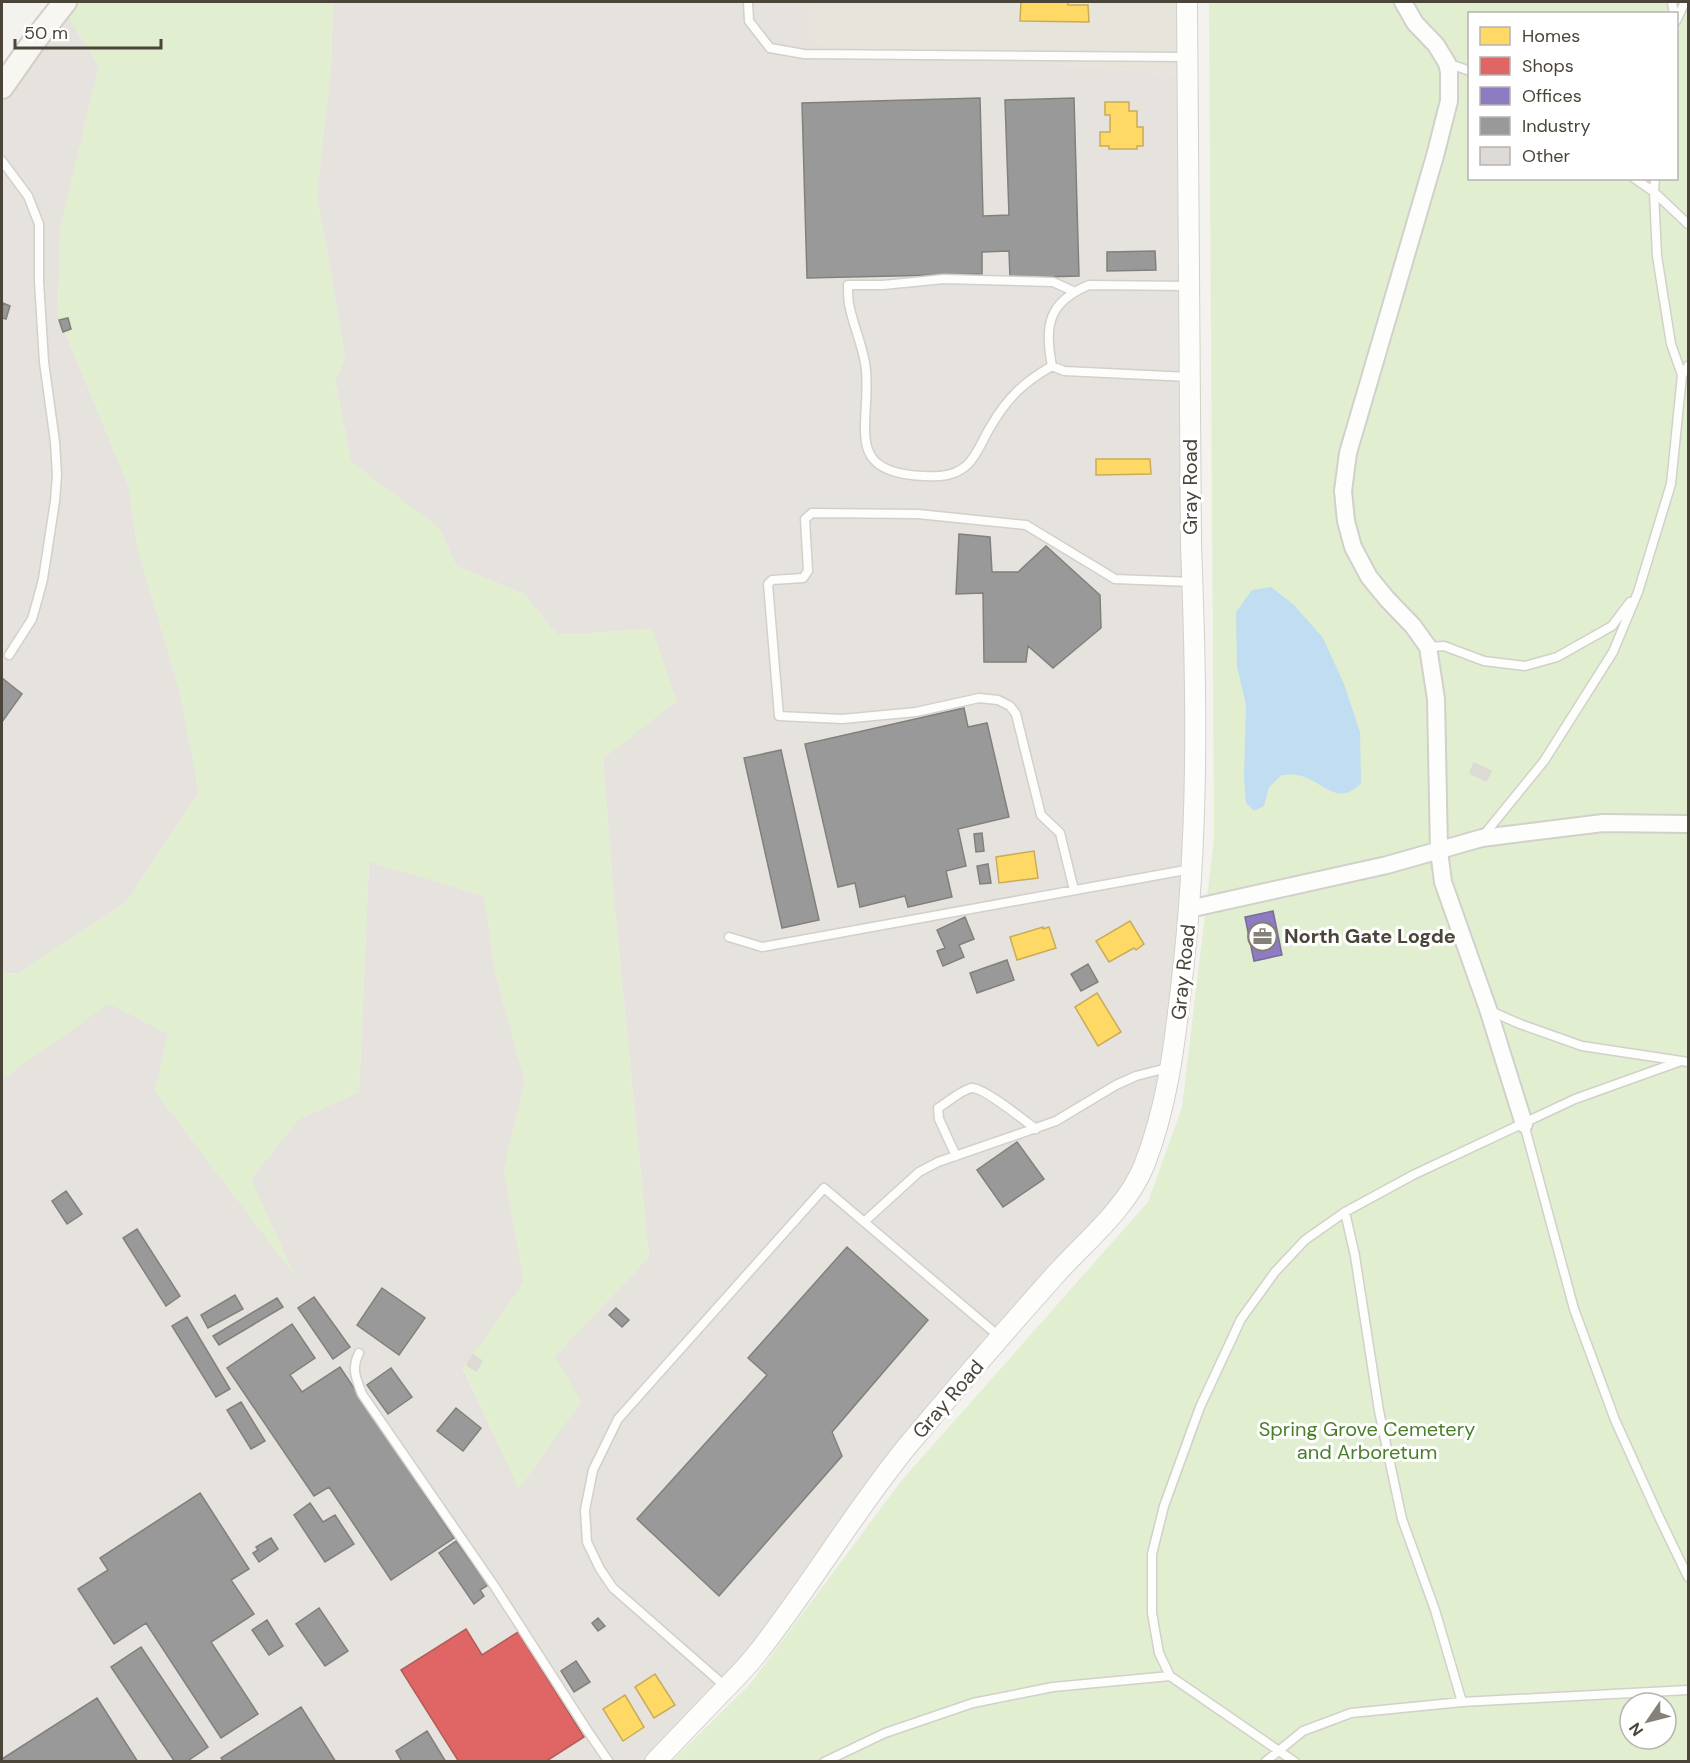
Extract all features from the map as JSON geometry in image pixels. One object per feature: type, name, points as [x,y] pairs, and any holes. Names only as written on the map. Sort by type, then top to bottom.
[{"type":"main road","points":[[2,87],[65,2]]},
{"type":"street","name":"Gray Road","points":[[655,1761],[755,1656],[858,1512],[907,1448],[1055,1275],[1112,1215],[1129,1193],[1143,1169],[1162,1116],[1172,1066],[1190,909],[1195,765],[1189,377],[1187,2]]},
{"type":"street","points":[[1403,2],[1415,23],[1436,45],[1447,63],[1449,101],[1348,453],[1343,491],[1346,521],[1353,548],[1369,577],[1413,626],[1428,647],[1436,699],[1439,851],[1443,882],[1488,1009],[1524,1124]]},
{"type":"street","points":[[1190,909],[1387,865],[1482,838],[1603,823],[1689,824]]},
{"type":"lane","points":[[748,2],[749,21],[770,48],[804,54],[1187,57]]},
{"type":"lane","points":[[1678,19],[1685,2]]},
{"type":"lane","points":[[1447,63],[1468,70]]},
{"type":"lane","points":[[2,161],[28,196],[39,224],[39,281],[44,354],[57,475],[43,579],[38,598],[32,619],[9,655]]},
{"type":"lane","points":[[1637,180],[1654,192],[1689,224]]},
{"type":"lane","points":[[1482,838],[1544,761],[1613,652],[1638,592],[1671,484],[1682,375],[1671,344],[1657,256],[1654,180]]},
{"type":"lane","points":[[1052,366],[1015,392],[991,424],[969,463],[962,469],[953,474],[938,477],[905,476],[885,470],[876,463],[867,450],[864,434],[866,370],[848,303],[848,285],[883,285],[944,279],[1020,281],[1053,282],[1073,291]]},
{"type":"lane","points":[[1052,366],[1048,349],[1048,326],[1058,306],[1073,291],[1089,285],[1189,286]]},
{"type":"lane","points":[[1052,366],[1064,371],[1189,377]]},
{"type":"lane","points":[[1682,375],[1689,366]]},
{"type":"lane","points":[[1074,890],[1060,833],[1041,815],[1016,714],[1010,706],[998,700],[979,698],[916,712],[842,719],[779,716],[768,584],[772,580],[803,578],[808,571],[805,519],[812,513],[918,514],[1026,525],[1115,579],[1192,582]]},
{"type":"lane","points":[[1428,647],[1444,646],[1484,661],[1525,666],[1557,657],[1612,626],[1638,592]]},
{"type":"lane","points":[[729,937],[762,947],[1192,868]]},
{"type":"lane","points":[[1488,1009],[1520,1024],[1582,1046],[1685,1062]]},
{"type":"lane","points":[[1295,1761],[1170,1676],[1159,1653],[1152,1612],[1152,1554],[1164,1506],[1200,1407],[1241,1319],[1275,1272],[1305,1240],[1346,1212],[1413,1175],[1575,1099],[1685,1062]]},
{"type":"lane","points":[[864,1222],[919,1172],[938,1162],[1056,1121],[1136,1076],[1172,1066]]},
{"type":"lane","points":[[956,1156],[939,1119],[938,1108],[969,1088],[976,1088],[995,1099],[1036,1129]]},
{"type":"lane","points":[[1524,1124],[1574,1309],[1615,1420],[1689,1577]]},
{"type":"lane","points":[[726,1688],[613,1588],[600,1569],[587,1542],[585,1510],[593,1470],[618,1419],[824,1188],[1001,1338]]},
{"type":"lane","points":[[1346,1212],[1379,1411],[1402,1519],[1435,1610],[1462,1702]]},
{"type":"lane","points":[[358,1353],[354,1363],[355,1376],[362,1394],[495,1587],[609,1761]]},
{"type":"lane","points":[[824,1761],[885,1733],[973,1703],[1053,1687],[1170,1676]]},
{"type":"lane","points":[[1265,1761],[1303,1731],[1351,1713],[1462,1702],[1689,1690]]},
{"type":"shaded area","points":[[333,2],[809,2],[814,43],[1187,75],[1189,909],[1143,1169],[907,1448],[755,1656],[655,1761],[2,1761],[2,1079],[109,1003],[168,1034],[155,1091],[293,1273],[251,1179],[299,1119],[359,1092],[369,861],[484,896],[495,972],[525,1081],[504,1169],[524,1283],[463,1369],[519,1488],[555,1356],[649,1257],[614,900],[603,759],[652,629],[557,635],[524,594],[456,566],[439,528],[351,462],[335,382],[345,357],[317,194],[331,68]]},
{"type":"shaded area","points":[[809,2],[1187,2],[1187,75],[813,43]]},
{"type":"shaded area","points":[[61,6],[99,65],[60,230],[58,315],[129,487],[137,546],[180,693],[199,792],[127,902],[19,973],[2,974],[2,87]]},
{"type":"shaded area","points":[[939,501],[939,582],[957,580],[959,647],[950,651],[893,661],[903,721],[826,739],[750,730],[739,575],[776,573],[773,511]]},
{"type":"green space","points":[[65,2],[333,2],[331,68],[317,194],[345,357],[335,383],[351,462],[439,528],[456,566],[524,594],[557,635],[652,629],[677,701],[603,759],[614,900],[649,1257],[555,1356],[581,1402],[519,1489],[463,1368],[524,1283],[504,1169],[525,1081],[495,972],[484,896],[369,862],[359,1092],[299,1119],[251,1179],[295,1276],[155,1091],[168,1034],[109,1004],[2,1079],[2,974],[19,973],[127,902],[199,792],[180,693],[137,546],[129,487],[58,315],[60,230],[99,65],[61,6]]},
{"type":"green space","name":"Spring Grove Cemetery and Arboretum","points":[[1209,2],[1688,2],[1688,1761],[671,1762],[750,1684],[902,1480],[1148,1202],[1182,1107],[1214,839]]},
{"type":"water","points":[[1271,587],[1294,605],[1323,638],[1344,684],[1360,732],[1361,783],[1352,790],[1337,793],[1306,778],[1282,775],[1269,787],[1264,806],[1254,811],[1246,803],[1244,778],[1246,705],[1237,666],[1236,612],[1252,590]]},
{"type":"building: Homes","points":[[1021,2],[1068,2],[1068,5],[1088,5],[1089,22],[1020,21]]},
{"type":"building: Homes","points":[[1105,102],[1129,102],[1129,111],[1137,111],[1137,127],[1143,127],[1143,146],[1137,146],[1137,149],[1109,149],[1109,146],[1100,146],[1100,132],[1110,132],[1110,115],[1105,115]]},
{"type":"building: Homes","points":[[1096,459],[1150,459],[1151,474],[1096,475]]},
{"type":"building: Homes","points":[[1034,851],[1038,878],[999,883],[996,857]]},
{"type":"building: Homes","points":[[1130,921],[1144,944],[1109,962],[1096,941]]},
{"type":"building: Homes","points":[[1043,927],[1043,929],[1049,927],[1056,948],[1017,960],[1010,937]]},
{"type":"building: Homes","points":[[1097,993],[1121,1032],[1098,1046],[1075,1007]]},
{"type":"building: Homes","points":[[655,1674],[675,1705],[654,1718],[635,1687]]},
{"type":"building: Homes","points":[[625,1695],[644,1727],[623,1741],[603,1709]]},
{"type":"building: Shops","points":[[466,1629],[482,1655],[518,1632],[584,1737],[545,1762],[459,1762],[401,1670]]},
{"type":"building: Offices","name":"North Gate Logde","points":[[1273,911],[1282,955],[1254,961],[1245,917]]},
{"type":"building: Industry","points":[[980,98],[983,216],[1009,215],[1005,100],[1074,98],[1079,276],[1010,278],[1009,251],[982,252],[982,274],[807,278],[802,103]]},
{"type":"building: Industry","points":[[1155,251],[1156,270],[1107,271],[1107,252]]},
{"type":"building: Industry","points":[[3,303],[10,306],[6,319],[2,318]]},
{"type":"building: Industry","points":[[68,318],[71,329],[63,332],[59,320]]},
{"type":"building: Industry","points":[[959,534],[990,537],[992,572],[1018,572],[1046,546],[1100,595],[1101,628],[1053,668],[1028,646],[1026,662],[984,662],[983,593],[956,594]]},
{"type":"building: Industry","points":[[2,678],[22,694],[2,722]]},
{"type":"building: Industry","points":[[964,708],[968,727],[987,723],[1009,817],[958,829],[966,866],[946,871],[952,897],[908,907],[905,896],[860,907],[855,883],[838,887],[805,744]]},
{"type":"building: Industry","points":[[781,750],[819,920],[782,928],[744,758]]},
{"type":"building: Industry","points":[[982,833],[984,851],[976,852],[974,834]]},
{"type":"building: Industry","points":[[988,864],[991,883],[980,884],[977,866]]},
{"type":"building: Industry","points":[[965,917],[974,939],[959,945],[964,957],[943,966],[937,951],[945,948],[937,930]]},
{"type":"building: Industry","points":[[1007,960],[1014,980],[977,993],[970,973]]},
{"type":"building: Industry","points":[[1088,964],[1098,982],[1081,991],[1071,974]]},
{"type":"building: Industry","points":[[1017,1142],[1044,1179],[1003,1207],[977,1170]]},
{"type":"building: Industry","points":[[66,1191],[82,1214],[67,1224],[52,1201]]},
{"type":"building: Industry","points":[[137,1229],[180,1296],[166,1306],[123,1238]]},
{"type":"building: Industry","points":[[847,1247],[928,1320],[832,1432],[842,1456],[719,1596],[637,1519],[767,1375],[748,1358]]},
{"type":"building: Industry","points":[[382,1288],[425,1318],[399,1355],[357,1325]]},
{"type":"building: Industry","points":[[235,1295],[243,1309],[208,1328],[201,1315]]},
{"type":"building: Industry","points":[[314,1297],[350,1347],[333,1359],[298,1308]]},
{"type":"building: Industry","points":[[277,1298],[283,1307],[219,1345],[213,1336]]},
{"type":"building: Industry","points":[[616,1308],[629,1320],[622,1327],[609,1315]]},
{"type":"building: Industry","points":[[187,1317],[230,1389],[216,1397],[172,1326]]},
{"type":"building: Industry","points":[[292,1324],[315,1358],[290,1375],[302,1392],[340,1367],[454,1538],[391,1580],[329,1487],[314,1496],[227,1368]]},
{"type":"building: Industry","points":[[391,1368],[412,1397],[388,1414],[367,1385]]},
{"type":"building: Industry","points":[[241,1402],[265,1441],[251,1449],[227,1410]]},
{"type":"building: Industry","points":[[456,1408],[481,1428],[463,1451],[437,1431]]},
{"type":"building: Industry","points":[[200,1493],[249,1569],[231,1580],[254,1614],[211,1642],[258,1714],[221,1738],[146,1623],[114,1644],[78,1589],[108,1570],[100,1558]]},
{"type":"building: Industry","points":[[310,1503],[323,1522],[335,1515],[354,1544],[325,1562],[294,1515]]},
{"type":"building: Industry","points":[[271,1538],[278,1549],[259,1562],[253,1553],[258,1550],[256,1547]]},
{"type":"building: Industry","points":[[456,1541],[488,1585],[480,1590],[484,1596],[474,1604],[439,1553]]},
{"type":"building: Industry","points":[[319,1608],[348,1651],[325,1666],[296,1624]]},
{"type":"building: Industry","points":[[598,1618],[605,1626],[598,1631],[592,1623]]},
{"type":"building: Industry","points":[[267,1620],[283,1646],[269,1655],[252,1630]]},
{"type":"building: Industry","points":[[141,1647],[208,1747],[186,1762],[175,1762],[111,1667]]},
{"type":"building: Industry","points":[[576,1661],[590,1682],[574,1692],[561,1671]]},
{"type":"building: Industry","points":[[97,1698],[138,1762],[2,1762],[2,1759]]},
{"type":"building: Industry","points":[[301,1707],[336,1762],[224,1762],[221,1758]]},
{"type":"building: Industry","points":[[427,1731],[446,1762],[402,1762],[396,1751]]},
{"type":"building: Other","points":[[1474,763],[1491,771],[1486,781],[1470,773]]},
{"type":"building: Other","points":[[473,1355],[482,1361],[476,1371],[467,1365]]},
{"type":"place","name":"North Gate Logde","points":[[1263,936]]}]
